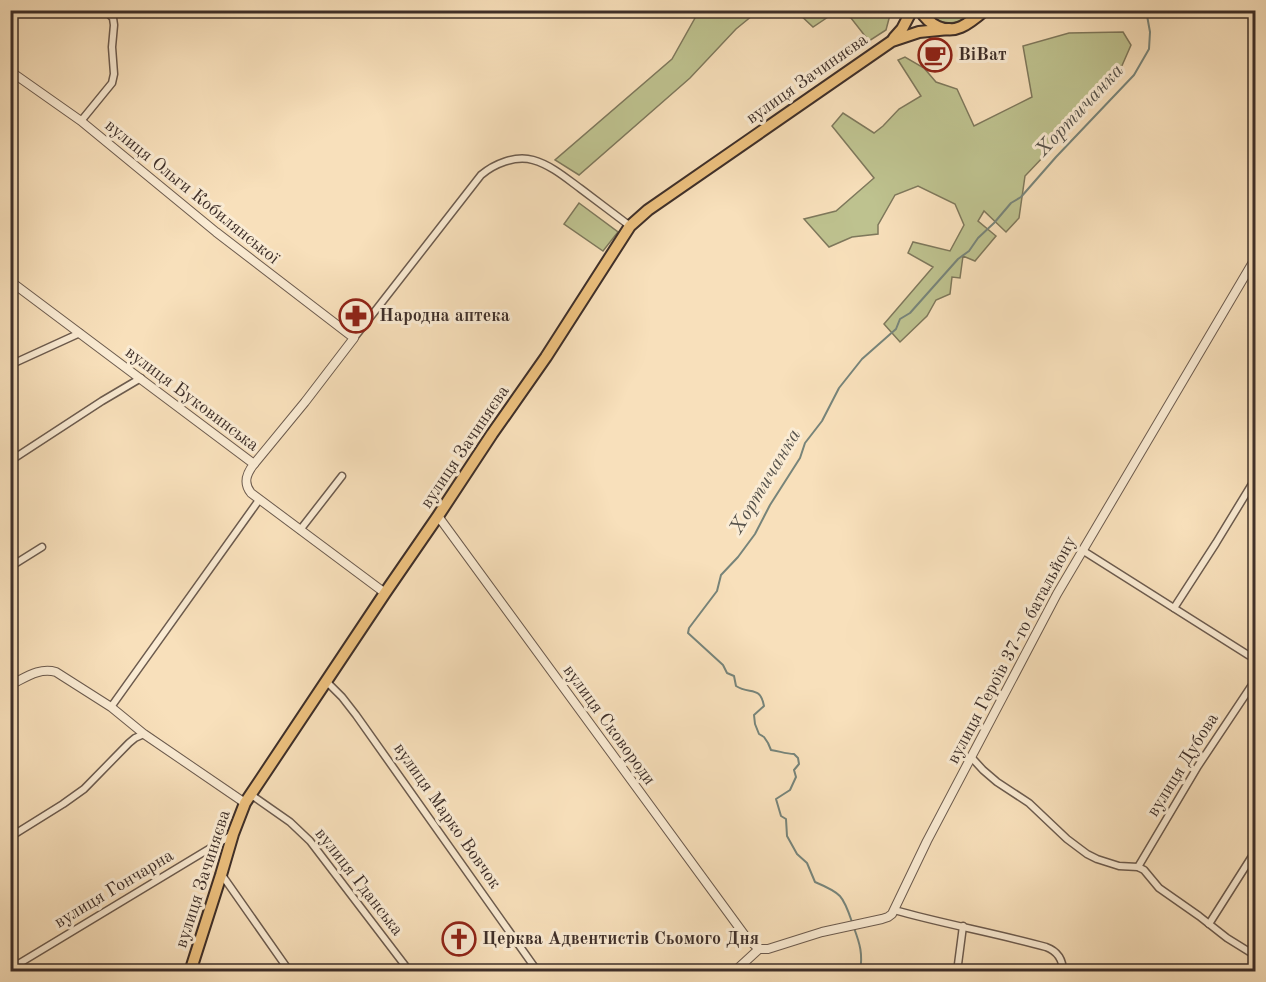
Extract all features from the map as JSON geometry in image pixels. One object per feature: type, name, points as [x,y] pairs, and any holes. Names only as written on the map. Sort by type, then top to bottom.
[{"type":"main road","points":[[892,41],[912,10]]},
{"type":"main road","points":[[920,10],[930,22],[949,29]]},
{"type":"main road","points":[[892,41],[919,32],[962,27],[985,10]]},
{"type":"main road","name":"вулиця Зачиняєва","points":[[190,972],[233,834],[248,798],[546,357],[630,226],[648,210],[892,41]]},
{"type":"street","points":[[81,121],[112,83],[114,74],[112,47],[114,24],[113,18],[105,10]]},
{"type":"street","name":"вулиця Ольги Кобилянської","points":[[10,71],[81,121],[198,217],[354,338]]},
{"type":"street","points":[[254,464],[488,169],[505,161],[533,160],[554,169],[630,226]]},
{"type":"street","name":"вулиця Героїв 37-го батальйону","points":[[894,910],[927,842],[1052,604],[1256,257]]},
{"type":"street","name":"вулиця Буковинська","points":[[10,281],[254,464],[247,476],[246,487],[251,494],[385,593]]},
{"type":"street","points":[[10,366],[80,333]]},
{"type":"street","points":[[10,461],[141,378]]},
{"type":"street","points":[[300,530],[342,476]]},
{"type":"street","points":[[1174,608],[1255,479]]},
{"type":"street","points":[[111,707],[259,500]]},
{"type":"street","name":"вулиця Сковороди","points":[[438,516],[746,938],[759,949]]},
{"type":"street","points":[[10,567],[42,547]]},
{"type":"street","points":[[1082,550],[1256,660]]},
{"type":"street","points":[[10,685],[47,669],[56,672],[111,707],[144,734],[248,798]]},
{"type":"street","name":"вулиця Дубова","points":[[1138,867],[1198,766],[1256,679]]},
{"type":"street","name":"вулиця Марко Вовчок","points":[[327,682],[342,697],[368,731],[538,972]]},
{"type":"street","points":[[10,837],[84,789],[129,743],[144,734]]},
{"type":"street","points":[[972,758],[997,782],[1029,803],[1067,839],[1087,854],[1119,866],[1138,867],[1148,874],[1159,888],[1227,938],[1256,956]]},
{"type":"street","name":"вулиця Гданська","points":[[248,798],[290,822],[310,841],[410,972]]},
{"type":"street","name":"вулиця Гончарна","points":[[10,969],[233,834]]},
{"type":"street","points":[[1209,924],[1256,850]]},
{"type":"street","points":[[221,875],[290,972]]},
{"type":"street","points":[[734,972],[759,949],[773,948],[822,932],[888,917],[894,910],[1052,949],[1057,952],[1063,963],[1063,972]]},
{"type":"street","points":[[957,972],[963,926]]},
{"type":"street","points":[[1252,972],[1256,967]]},
{"type":"green space","points":[[699,11],[758,11],[736,29],[690,78],[579,175],[555,160],[672,59]]},
{"type":"green space","points":[[796,11],[837,11],[813,27]]},
{"type":"green space","points":[[837,11],[891,11],[886,30],[869,41],[851,18]]},
{"type":"green space","points":[[927,11],[973,11],[962,20],[950,23],[938,20]]},
{"type":"green space","points":[[1123,32],[1131,45],[1117,77],[1101,84],[1063,136],[1025,176],[1019,218],[1006,232],[984,211],[978,221],[996,236],[975,261],[963,256],[960,278],[952,277],[950,294],[936,300],[927,316],[900,342],[884,324],[933,267],[908,253],[913,242],[950,251],[964,225],[955,204],[918,186],[895,195],[878,225],[878,234],[852,237],[829,247],[804,219],[836,211],[874,178],[832,126],[843,113],[874,133],[899,109],[921,96],[898,60],[905,57],[924,68],[936,82],[957,89],[974,126],[1032,97],[1023,46],[1069,33]]},
{"type":"green space","points":[[579,203],[618,232],[603,251],[564,224]]},
{"type":"waterway","name":"Хортичанка","points":[[852,922],[840,896],[815,882],[807,863],[797,854],[787,836],[786,819],[781,816],[776,799],[790,790],[796,777],[794,770],[799,764],[798,758],[794,754],[771,750],[764,737],[759,734],[755,724],[754,715],[764,706],[760,695],[736,686],[734,676],[727,673],[723,665],[688,633],[689,628],[717,591],[721,575],[755,534],[770,505],[800,458],[805,443],[822,421],[839,388],[862,359],[896,329],[900,319],[910,313],[958,259],[969,251],[1011,203],[1021,197],[1134,75],[1149,49],[1150,32],[1146,10]]},
{"type":"waterway","name":"Хортичанка","points":[[854,928],[860,949],[860,972]]},
{"type":"place","name":"ВіВат","points":[[935,55]]},
{"type":"place","name":"Народна аптека","points":[[356,316]]},
{"type":"place","name":"Церква Адвентистів Сьомого Дня","points":[[459,939]]}]
